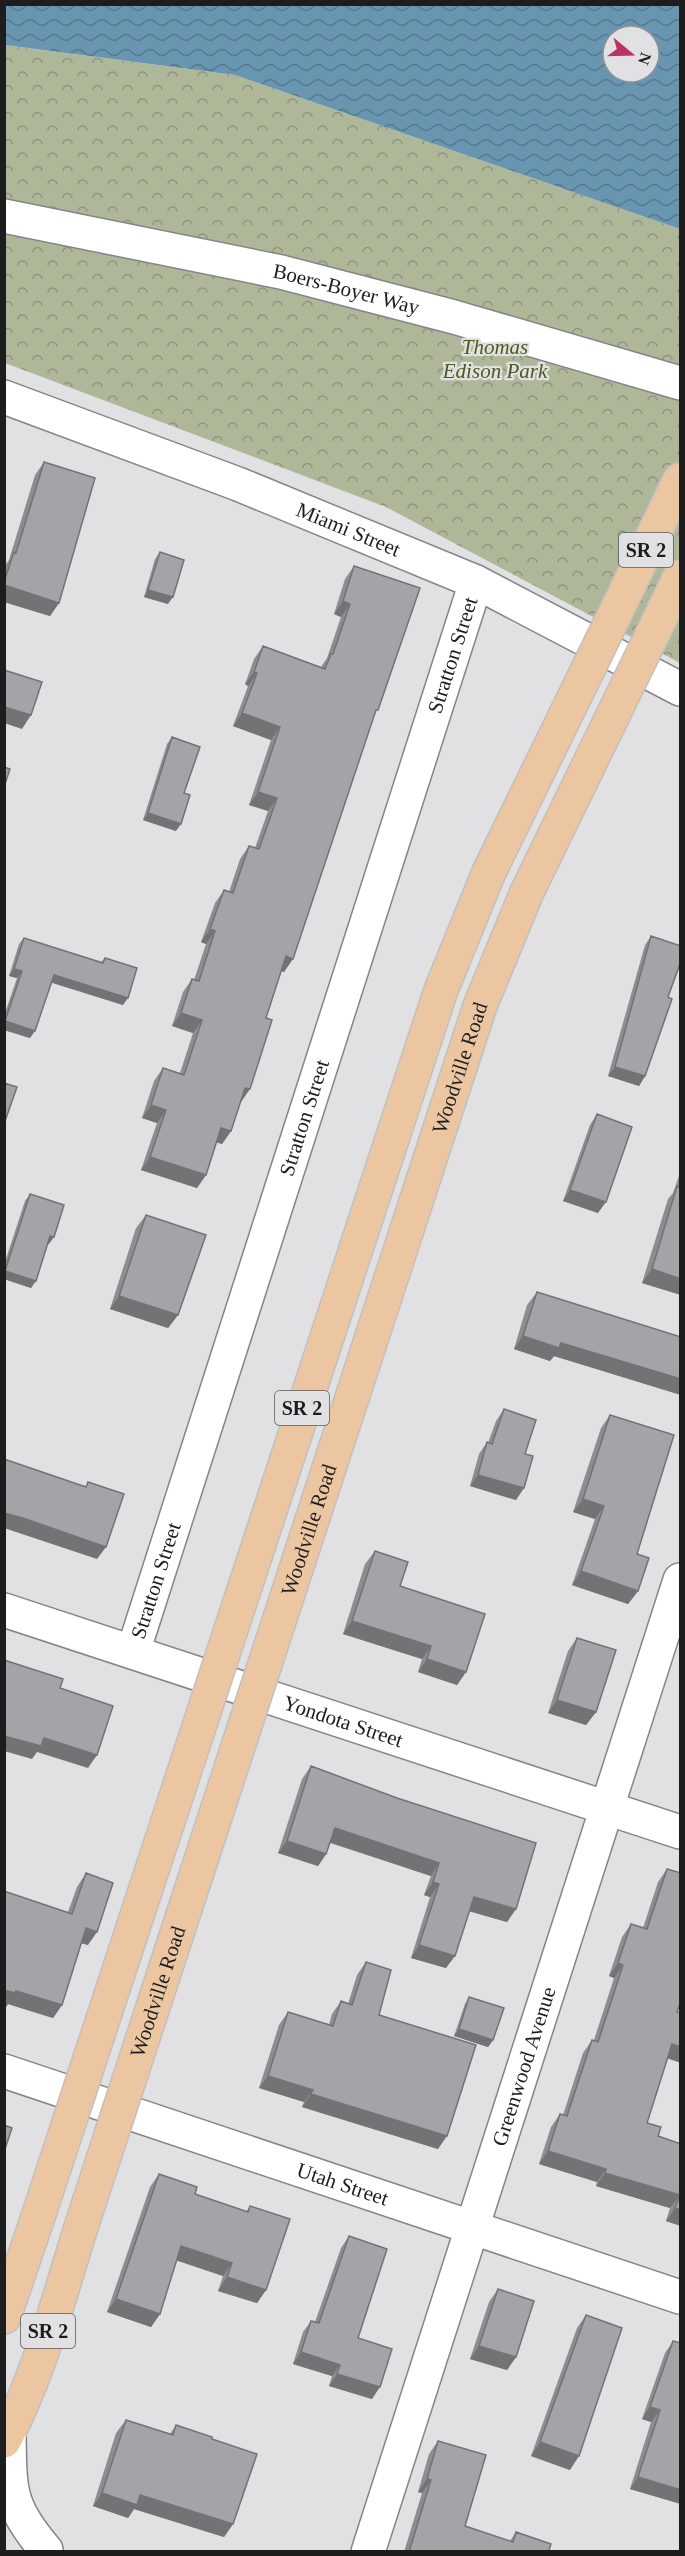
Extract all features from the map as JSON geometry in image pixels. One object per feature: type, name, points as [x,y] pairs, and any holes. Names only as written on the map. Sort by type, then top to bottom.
[{"type":"main road","name":"Woodville Road","points":[[4,2317],[437,999],[489,872],[681,480]]},
{"type":"main road","name":"Woodville Road","points":[[7,2438],[46,2336],[480,1006],[527,892],[681,577]]},
{"type":"street","name":"Boers-Boyer Way","points":[[4,216],[281,272],[465,320],[681,383]]},
{"type":"street","name":"Miami Street","points":[[4,397],[238,484],[476,582],[681,689]]},
{"type":"street","name":"Stratton Street","points":[[133,1652],[476,582]]},
{"type":"street","name":"Greenwood Avenue","points":[[368,2552],[681,1580]]},
{"type":"street","name":"Yondota Street","points":[[4,1610],[681,1832]]},
{"type":"street","name":"Utah Street","points":[[4,2071],[681,2297]]},
{"type":"street","points":[[7,2438],[12,2500],[41,2551]]},
{"type":"green space","name":"Thomas Edison Park","points":[[4,45],[235,75],[680,229],[680,663],[386,507],[5,363]]},
{"type":"water","points":[[5,4],[680,5],[680,229],[235,75],[5,45]]},
{"type":"building","points":[[44,462],[95,478],[59,603],[4,585]]},
{"type":"building","points":[[160,552],[184,560],[173,597],[148,590]]},
{"type":"building","points":[[354,566],[420,588],[378,710],[376,710],[293,959],[286,956],[266,1018],[272,1020],[250,1089],[245,1088],[231,1131],[221,1128],[206,1175],[150,1157],[166,1110],[151,1105],[163,1068],[184,1075],[202,1020],[181,1013],[192,979],[199,981],[215,931],[210,929],[224,890],[233,893],[249,846],[259,849],[277,798],[258,792],[280,727],[242,713],[257,673],[254,672],[263,646],[325,669],[333,654],[350,604],[343,601]]},
{"type":"building","points":[[4,670],[42,682],[31,715],[4,707]]},
{"type":"building","points":[[172,737],[200,747],[184,793],[190,795],[181,824],[148,813]]},
{"type":"building","points":[[4,767],[10,769],[4,787]]},
{"type":"building","points":[[651,936],[681,946],[681,961],[668,997],[672,999],[645,1076],[615,1067]]},
{"type":"building","points":[[24,938],[103,963],[105,958],[137,968],[128,998],[54,975],[35,1031],[5,1021],[22,971],[14,969]]},
{"type":"building","points":[[4,1083],[17,1087],[4,1124]]},
{"type":"building","points":[[597,1114],[632,1127],[606,1202],[570,1190]]},
{"type":"building","points":[[681,1184],[681,1279],[652,1269],[677,1186]]},
{"type":"building","points":[[30,1194],[64,1205],[54,1237],[50,1236],[36,1281],[5,1271]]},
{"type":"building","points":[[146,1215],[206,1235],[178,1315],[119,1296]]},
{"type":"building","points":[[537,1292],[681,1337],[681,1379],[561,1343],[559,1348],[523,1336]]},
{"type":"building","points":[[504,1409],[536,1420],[525,1454],[533,1456],[524,1488],[478,1475],[487,1442],[492,1444]]},
{"type":"building","points":[[610,1415],[674,1435],[637,1554],[649,1558],[638,1591],[581,1571],[604,1506],[583,1499]]},
{"type":"building","points":[[4,1459],[86,1487],[88,1482],[124,1494],[106,1547],[4,1513]]},
{"type":"building","points":[[375,1551],[408,1562],[400,1586],[485,1614],[466,1672],[427,1659],[431,1646],[352,1621]]},
{"type":"building","points":[[577,1638],[616,1650],[596,1712],[557,1700]]},
{"type":"building","points":[[4,1660],[63,1679],[60,1688],[113,1706],[97,1755],[44,1738],[41,1746],[4,1736]]},
{"type":"building","points":[[311,1766],[397,1798],[536,1843],[516,1909],[474,1897],[455,1956],[419,1945],[439,1884],[433,1882],[439,1863],[335,1828],[326,1854],[287,1841]]},
{"type":"building","points":[[667,1869],[681,1873],[681,2001],[677,2012],[681,2013],[681,2047],[672,2044],[647,2123],[661,2127],[658,2136],[681,2144],[681,2210],[675,2208],[680,2195],[605,2173],[606,2169],[548,2151],[560,2114],[567,2116],[592,2040],[598,2042],[623,1965],[618,1963],[631,1924],[647,1929]]},
{"type":"building","points":[[86,1873],[113,1883],[97,1932],[86,1928],[62,2005],[16,1991],[15,1993],[4,1990],[4,1891],[72,1914]]},
{"type":"building","points":[[366,1962],[391,1970],[379,2015],[476,2045],[447,2136],[311,2094],[313,2090],[268,2076],[288,2012],[333,2026],[341,2001],[352,2005]]},
{"type":"building","points":[[469,1997],[504,2008],[493,2040],[459,2029]]},
{"type":"building","points":[[4,2125],[12,2128],[4,2152]]},
{"type":"building","points":[[159,2174],[197,2187],[195,2194],[248,2212],[250,2206],[290,2219],[266,2290],[227,2277],[232,2263],[181,2246],[160,2314],[116,2299]]},
{"type":"building","points":[[349,2236],[387,2249],[358,2338],[392,2349],[380,2387],[337,2374],[340,2365],[301,2352],[311,2321],[319,2323]]},
{"type":"building","points":[[498,2289],[534,2301],[516,2357],[479,2346]]},
{"type":"building","points":[[586,2315],[622,2328],[579,2456],[540,2442]]},
{"type":"building","points":[[673,2341],[681,2343],[681,2490],[638,2477],[660,2410],[650,2407]]},
{"type":"building","points":[[126,2420],[173,2435],[176,2425],[257,2454],[233,2524],[140,2495],[137,2505],[102,2493]]},
{"type":"building","points":[[438,2441],[486,2455],[465,2526],[513,2542],[516,2532],[551,2544],[549,2550],[554,2552],[409,2552],[431,2480],[427,2479]]}]
